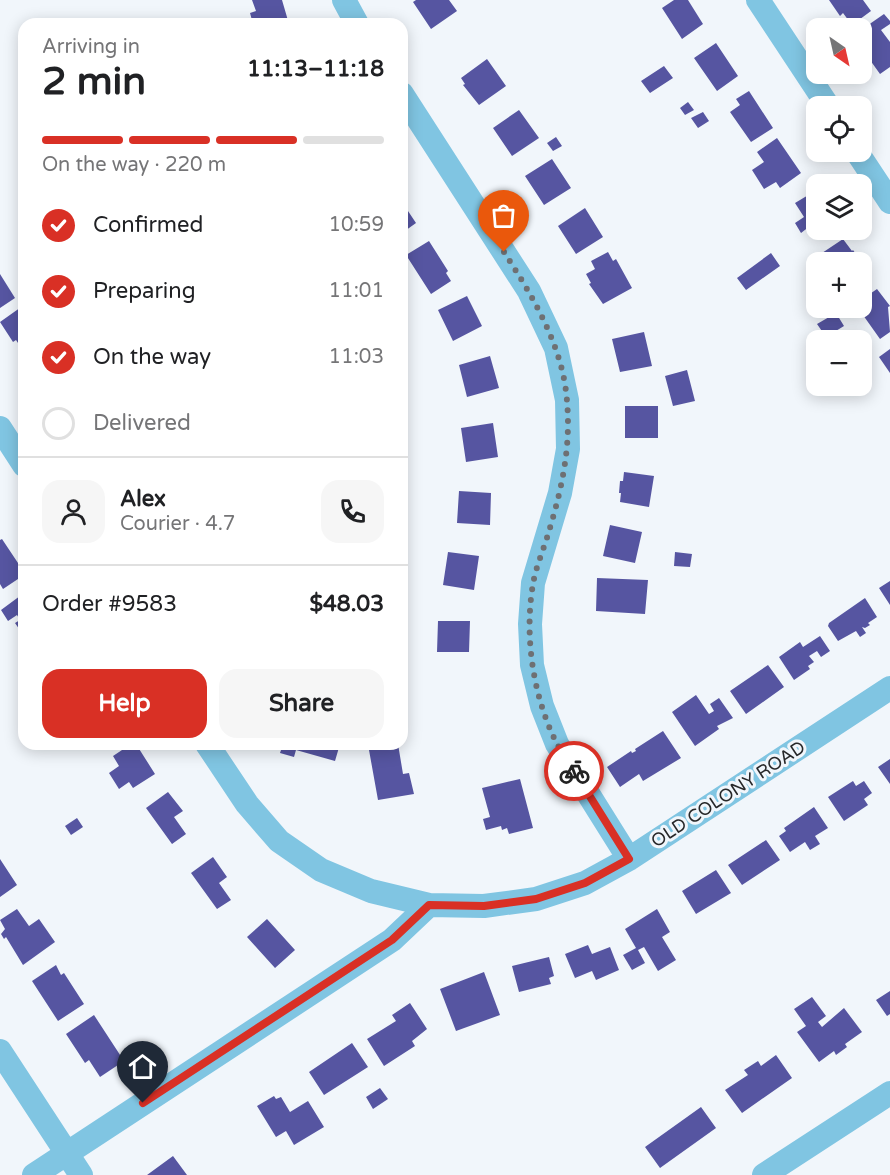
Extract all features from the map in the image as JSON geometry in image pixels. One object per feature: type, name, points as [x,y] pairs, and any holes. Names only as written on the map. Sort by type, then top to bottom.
[{"type":"street","points":[[344,0],[354,18]]},
{"type":"street","points":[[758,0],[821,96]]},
{"type":"street","points":[[408,103],[529,291],[556,348],[567,400],[568,449],[560,493],[533,583],[530,624],[532,665],[542,706],[557,744],[629,859]]},
{"type":"street","points":[[864,162],[890,202]]},
{"type":"street","points":[[0,428],[18,456]]},
{"type":"street","name":"OLD COLONY ROAD","points":[[211,750],[247,804],[279,841],[321,870],[371,891],[429,905],[484,906],[536,899],[585,883],[629,859],[890,688]]},
{"type":"street","points":[[34,1175],[392,940],[429,905]]},
{"type":"street","points":[[0,1051],[81,1175]]},
{"type":"street","points":[[764,1175],[890,1093]]},
{"type":"building","points":[[252,0],[282,0],[287,18],[251,18],[250,13],[256,11]]},
{"type":"building","points":[[416,0],[449,0],[457,11],[431,29],[413,2]]},
{"type":"building","points":[[674,0],[688,0],[703,24],[682,39],[662,8]]},
{"type":"building","points":[[829,0],[863,0],[871,11],[862,18],[847,18],[843,13],[840,16]]},
{"type":"building","points":[[884,14],[890,21],[890,24],[881,30],[890,42],[890,67],[880,74],[872,63],[872,22]]},
{"type":"building","points":[[716,43],[738,76],[717,91],[694,58]]},
{"type":"building","points":[[487,59],[506,86],[479,105],[463,85],[465,84],[461,78]]},
{"type":"building","points":[[664,66],[673,78],[650,93],[641,81]]},
{"type":"building","points":[[749,91],[773,128],[751,142],[730,112],[740,105],[736,99]]},
{"type":"building","points":[[688,102],[694,110],[685,115],[680,108]]},
{"type":"building","points":[[519,110],[539,138],[512,156],[493,128]]},
{"type":"building","points":[[703,112],[709,121],[698,128],[691,118]]},
{"type":"building","points":[[556,137],[562,146],[553,151],[547,143]]},
{"type":"building","points":[[777,138],[801,173],[780,188],[776,182],[764,189],[752,170],[764,162],[757,152]]},
{"type":"building","points":[[552,159],[571,188],[544,205],[525,176]]},
{"type":"building","points":[[806,196],[806,229],[801,233],[795,223],[804,217],[795,203]]},
{"type":"building","points":[[585,208],[603,237],[576,254],[558,226]]},
{"type":"building","points":[[408,211],[416,223],[408,229]]},
{"type":"building","points":[[844,240],[854,252],[824,252]]},
{"type":"building","points":[[429,241],[448,271],[446,273],[451,281],[431,294],[408,258],[408,254]]},
{"type":"building","points":[[608,252],[613,261],[616,259],[632,288],[603,304],[589,284],[591,283],[586,274],[595,269],[591,261]]},
{"type":"building","points":[[771,253],[780,266],[746,290],[737,278]]},
{"type":"building","points":[[0,274],[15,298],[0,308]]},
{"type":"building","points":[[877,289],[890,306],[888,307],[890,332],[880,339],[865,318],[872,318],[872,292]]},
{"type":"building","points":[[467,296],[482,326],[453,341],[438,310]]},
{"type":"building","points":[[18,309],[18,343],[16,340],[13,342],[0,322]]},
{"type":"building","points":[[827,318],[839,318],[844,326],[837,330],[821,330],[817,324]]},
{"type":"building","points":[[644,332],[652,366],[620,372],[612,339]]},
{"type":"building","points":[[890,349],[890,373],[879,357]]},
{"type":"building","points":[[490,356],[499,388],[467,397],[459,365]]},
{"type":"building","points":[[687,370],[695,401],[673,406],[665,376]]},
{"type":"building","points":[[625,406],[658,406],[658,438],[625,438]]},
{"type":"building","points":[[493,423],[498,457],[466,462],[461,428]]},
{"type":"building","points":[[624,472],[654,476],[649,507],[620,502],[620,481],[623,481]]},
{"type":"building","points":[[459,491],[491,493],[490,525],[457,523]]},
{"type":"building","points":[[610,525],[642,532],[635,563],[603,556]]},
{"type":"building","points":[[2,539],[18,563],[18,579],[3,589],[0,584],[0,540]]},
{"type":"building","points":[[448,552],[479,556],[474,590],[443,585]]},
{"type":"building","points":[[675,552],[692,554],[690,567],[674,566]]},
{"type":"building","points":[[597,578],[648,580],[645,614],[596,611]]},
{"type":"building","points":[[890,581],[890,605],[879,588]]},
{"type":"building","points":[[18,597],[18,617],[17,615],[8,621],[1,610]]},
{"type":"building","points":[[865,598],[877,617],[868,623],[870,625],[862,627],[866,633],[860,637],[856,631],[838,641],[828,626],[829,623]]},
{"type":"building","points":[[438,621],[470,621],[469,652],[437,652]]},
{"type":"building","points":[[820,636],[830,651],[821,657],[817,651],[809,656],[814,662],[808,666],[810,669],[794,680],[779,657],[800,642],[803,647]]},
{"type":"building","points":[[768,665],[784,687],[746,714],[730,691]]},
{"type":"building","points":[[696,695],[709,714],[714,711],[710,704],[719,698],[733,718],[717,726],[719,729],[695,746],[672,712]]},
{"type":"building","points":[[663,731],[681,758],[643,781],[639,774],[620,787],[607,767],[631,751],[632,753],[636,751],[635,749]]},
{"type":"building","points":[[122,750],[140,750],[155,774],[133,788],[129,782],[119,789],[109,773],[119,766],[113,756]]},
{"type":"building","points":[[281,750],[296,750],[294,757],[280,753]]},
{"type":"building","points":[[296,750],[338,750],[335,761]]},
{"type":"building","points":[[369,750],[399,750],[403,774],[409,773],[414,794],[378,800]]},
{"type":"building","points":[[890,759],[890,784],[878,767]]},
{"type":"building","points":[[520,779],[533,828],[509,834],[507,828],[502,830],[501,826],[486,830],[483,819],[490,817],[482,788]]},
{"type":"building","points":[[853,781],[856,786],[864,781],[872,793],[864,799],[868,805],[844,821],[828,797]]},
{"type":"building","points":[[168,792],[183,811],[174,817],[186,834],[172,844],[146,808]]},
{"type":"building","points":[[814,807],[828,828],[815,836],[820,844],[810,850],[805,842],[790,852],[779,836],[786,831],[784,828]]},
{"type":"building","points":[[77,818],[83,827],[71,835],[65,826]]},
{"type":"building","points":[[766,840],[780,860],[742,885],[728,865]]},
{"type":"building","points":[[213,857],[227,877],[219,883],[231,900],[217,909],[191,873]]},
{"type":"building","points":[[0,859],[17,885],[0,897]]},
{"type":"building","points":[[716,870],[731,893],[696,914],[682,891]]},
{"type":"building","points":[[17,909],[29,926],[39,919],[55,942],[23,965],[6,937],[4,939],[1,934],[5,929],[0,920]]},
{"type":"building","points":[[657,909],[670,932],[662,937],[676,960],[658,971],[644,947],[638,950],[645,963],[632,970],[623,955],[636,948],[625,929]]},
{"type":"building","points":[[267,919],[295,950],[275,968],[247,937]]},
{"type":"building","points":[[588,945],[592,954],[610,947],[619,970],[596,980],[592,971],[575,978],[565,954]]},
{"type":"building","points":[[549,957],[554,976],[549,978],[551,984],[519,992],[512,966]]},
{"type":"building","points":[[56,965],[61,975],[64,973],[84,1004],[58,1021],[32,981]]},
{"type":"building","points":[[484,972],[500,1015],[456,1031],[440,989]]},
{"type":"building","points":[[890,991],[890,1014],[887,1016],[876,1000]]},
{"type":"building","points":[[812,997],[826,1016],[818,1022],[822,1027],[844,1008],[862,1032],[845,1044],[847,1047],[836,1055],[834,1051],[819,1062],[797,1032],[806,1026],[794,1009]]},
{"type":"building","points":[[410,1003],[427,1029],[412,1041],[415,1046],[384,1066],[367,1039],[396,1021],[392,1015]]},
{"type":"building","points":[[94,1015],[124,1061],[100,1077],[89,1060],[85,1063],[66,1034]]},
{"type":"building","points":[[352,1043],[368,1067],[324,1095],[309,1072]]},
{"type":"building","points":[[776,1055],[792,1078],[742,1113],[725,1090],[748,1075],[744,1070],[758,1061],[761,1066]]},
{"type":"building","points":[[380,1088],[388,1099],[373,1109],[366,1097]]},
{"type":"building","points":[[274,1096],[276,1099],[281,1097],[290,1112],[308,1101],[324,1127],[294,1145],[286,1131],[276,1137],[257,1106]]},
{"type":"building","points":[[701,1107],[716,1128],[660,1168],[645,1147]]},
{"type":"building","points":[[173,1156],[187,1175],[147,1175]]},
{"type":"way so far","points":[[504,252],[529,291],[556,348],[567,400],[568,449],[560,493],[533,583],[530,624],[532,665],[542,706],[557,744],[574,771]]},
{"type":"route","points":[[143,1103],[392,940],[429,905],[484,906],[536,899],[585,883],[629,859],[574,771]]}]
